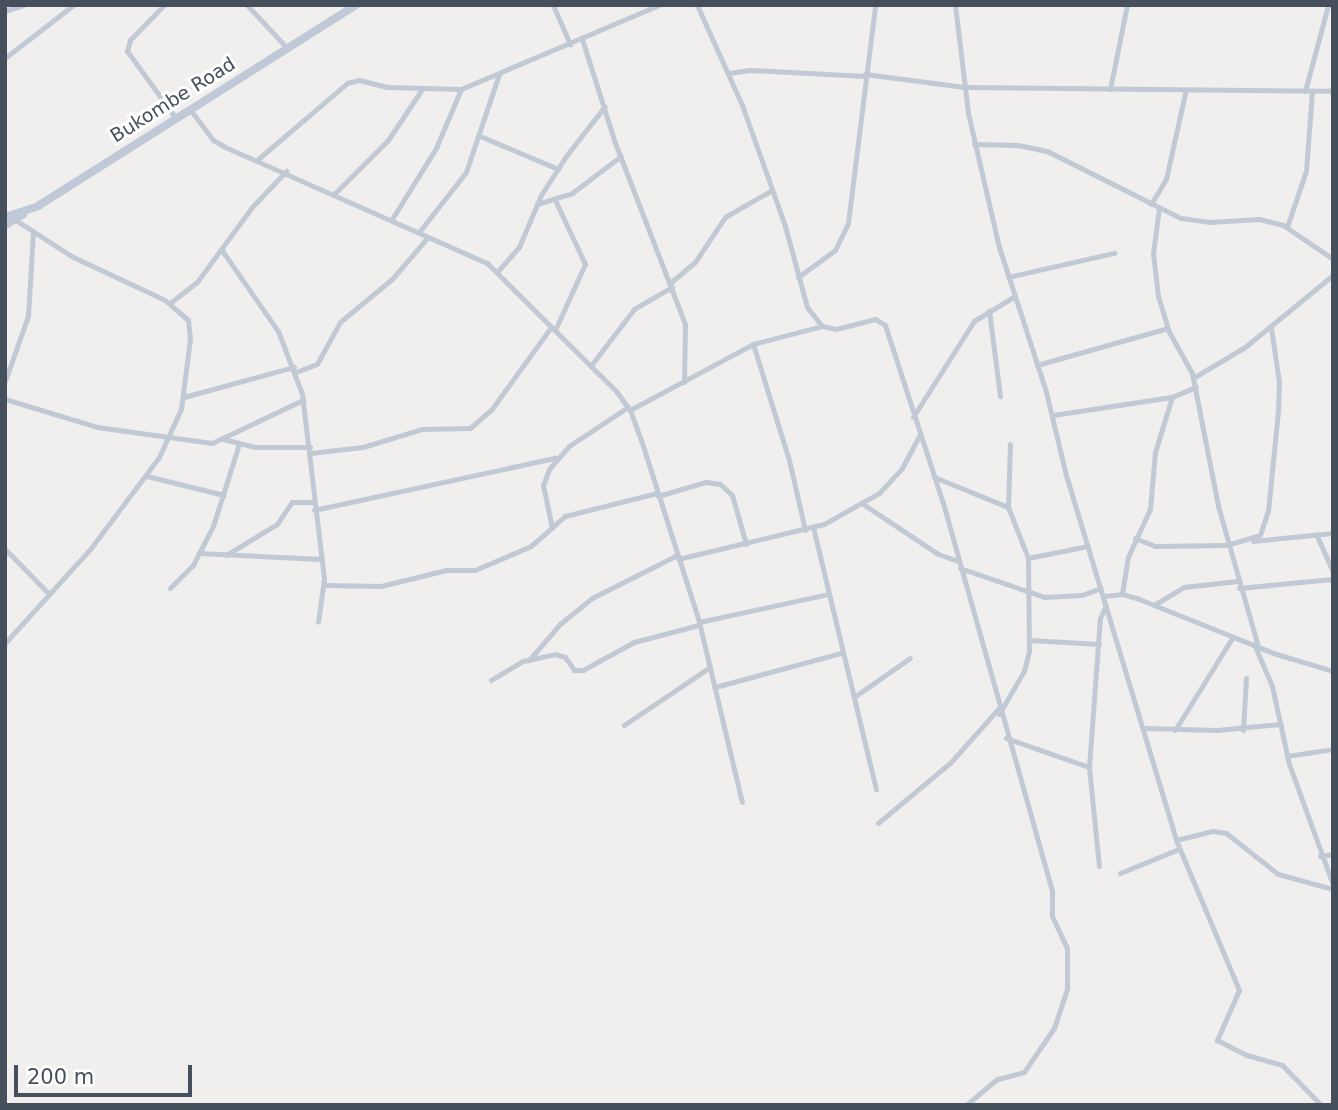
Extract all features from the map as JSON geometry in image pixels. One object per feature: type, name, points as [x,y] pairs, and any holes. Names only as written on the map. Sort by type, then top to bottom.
[{"type":"main road","name":"Bukombe Road","points":[[10,218],[23,214],[352,6]]},
{"type":"street","points":[[5,11],[23,5]]},
{"type":"street","points":[[5,58],[73,5]]},
{"type":"street","points":[[164,5],[134,36],[127,51],[175,117]]},
{"type":"street","points":[[247,5],[287,48]]},
{"type":"street","points":[[553,5],[570,44]]},
{"type":"street","points":[[257,160],[347,83],[359,80],[422,89],[461,89],[659,5]]},
{"type":"street","points":[[697,5],[729,73],[772,190],[807,307],[822,326]]},
{"type":"street","points":[[798,278],[835,250],[848,223],[875,5]]},
{"type":"street","points":[[955,5],[964,87],[974,144],[1009,277],[1053,415],[1088,546],[1175,840],[1238,990],[1217,1040],[1247,1055],[1282,1065],[1321,1105]]},
{"type":"street","points":[[1110,89],[1127,5]]},
{"type":"street","points":[[1287,226],[1306,171],[1309,91],[1328,5]]},
{"type":"street","points":[[582,39],[621,156],[671,285],[687,335],[681,365],[684,382]]},
{"type":"street","points":[[729,73],[759,70],[865,75],[964,87],[1333,92]]},
{"type":"street","points":[[419,232],[454,192],[480,136],[499,74]]},
{"type":"street","points":[[335,193],[388,140],[422,89]]},
{"type":"street","points":[[393,219],[436,148],[461,89]]},
{"type":"street","points":[[1151,204],[1164,187],[1181,124],[1185,89]]},
{"type":"street","points":[[498,271],[519,247],[537,204],[558,169],[605,106]]},
{"type":"street","points":[[189,108],[213,140],[428,237],[481,258],[498,271],[592,364],[629,409],[699,624],[742,802]]},
{"type":"street","points":[[480,136],[558,169]]},
{"type":"street","points":[[974,144],[1018,145],[1047,151],[1159,208],[1195,221],[1259,219],[1287,226],[1333,259]]},
{"type":"street","points":[[537,204],[555,200],[621,156]]},
{"type":"street","points":[[170,303],[197,282],[268,187],[286,171]]},
{"type":"street","points":[[592,364],[634,309],[671,285],[695,262],[725,217],[772,190]]},
{"type":"street","points":[[223,439],[239,444],[310,450],[363,447],[422,429],[470,429],[491,410],[553,328],[585,264],[555,200]]},
{"type":"street","points":[[1159,208],[1153,253],[1168,328],[1196,387],[1227,545],[1256,645],[1272,687],[1287,756],[1333,887]]},
{"type":"street","points":[[5,225],[10,218],[33,233],[170,303],[188,320],[184,397],[170,439],[147,476],[5,643]]},
{"type":"street","points":[[5,381],[28,316],[33,233]]},
{"type":"street","points":[[184,397],[317,364],[340,322],[392,279],[428,237]]},
{"type":"street","points":[[220,248],[278,331],[295,370],[303,400],[324,585],[318,622]]},
{"type":"street","points":[[1009,277],[1114,253]]},
{"type":"street","points":[[1193,378],[1270,328],[1333,275]]},
{"type":"street","points":[[913,417],[974,321],[1015,296]]},
{"type":"street","points":[[989,311],[1000,396]]},
{"type":"street","points":[[314,510],[555,458],[629,409],[753,344],[822,326],[836,329],[871,319],[882,322],[934,477],[998,711],[1052,891],[1052,916],[1067,948],[1067,989],[1054,1028],[1024,1072],[997,1079],[965,1105]]},
{"type":"street","points":[[1037,365],[1168,328]]},
{"type":"street","points":[[1249,541],[1260,535],[1268,511],[1278,411],[1279,382],[1270,328]]},
{"type":"street","points":[[753,344],[789,460],[805,530]]},
{"type":"street","points":[[1053,415],[1172,397],[1196,387]]},
{"type":"street","points":[[1122,594],[1135,538],[1150,509],[1155,452],[1172,397]]},
{"type":"street","points":[[5,399],[97,427],[212,443],[303,400]]},
{"type":"street","points":[[529,660],[560,624],[592,598],[678,557],[805,530],[863,504],[902,468],[919,436]]},
{"type":"street","points":[[170,589],[199,553],[224,495],[239,444]]},
{"type":"street","points":[[878,823],[951,762],[998,711],[1024,671],[1030,640],[1028,558],[1009,507],[1010,444]]},
{"type":"street","points":[[552,528],[543,485],[555,458]]},
{"type":"street","points":[[147,476],[224,495]]},
{"type":"street","points":[[934,477],[1009,507]]},
{"type":"street","points":[[324,585],[381,586],[446,570],[468,572],[531,546],[580,510],[634,503],[706,482],[720,484],[732,495],[746,544]]},
{"type":"street","points":[[225,555],[277,524],[292,502],[314,502]]},
{"type":"street","points":[[863,504],[937,554],[1030,594],[1066,597],[1101,588]]},
{"type":"street","points":[[813,527],[841,653],[876,790]]},
{"type":"street","points":[[1135,538],[1155,546],[1227,545],[1333,533]]},
{"type":"street","points":[[1317,536],[1333,572]]},
{"type":"street","points":[[1028,558],[1088,546]]},
{"type":"street","points":[[5,550],[49,594]]},
{"type":"street","points":[[199,553],[321,559]]},
{"type":"street","points":[[1154,605],[1184,587],[1333,579]]},
{"type":"street","points":[[491,680],[529,660],[561,654],[578,671],[634,642],[828,594]]},
{"type":"street","points":[[1104,596],[1122,594],[1232,638],[1333,671]]},
{"type":"street","points":[[1099,866],[1089,767],[1099,644],[1106,605]]},
{"type":"street","points":[[1175,730],[1232,638]]},
{"type":"street","points":[[1030,640],[1099,644]]},
{"type":"street","points":[[715,687],[841,653]]},
{"type":"street","points":[[854,697],[910,658]]},
{"type":"street","points":[[624,725],[710,667]]},
{"type":"street","points":[[1243,730],[1246,678]]},
{"type":"street","points":[[1144,728],[1243,730],[1281,724]]},
{"type":"street","points":[[1006,738],[1089,767]]},
{"type":"street","points":[[1287,756],[1333,749]]},
{"type":"street","points":[[1175,840],[1213,831],[1226,833],[1278,874],[1333,887]]},
{"type":"street","points":[[1120,873],[1179,849]]},
{"type":"street","points":[[1320,856],[1333,854]]}]
